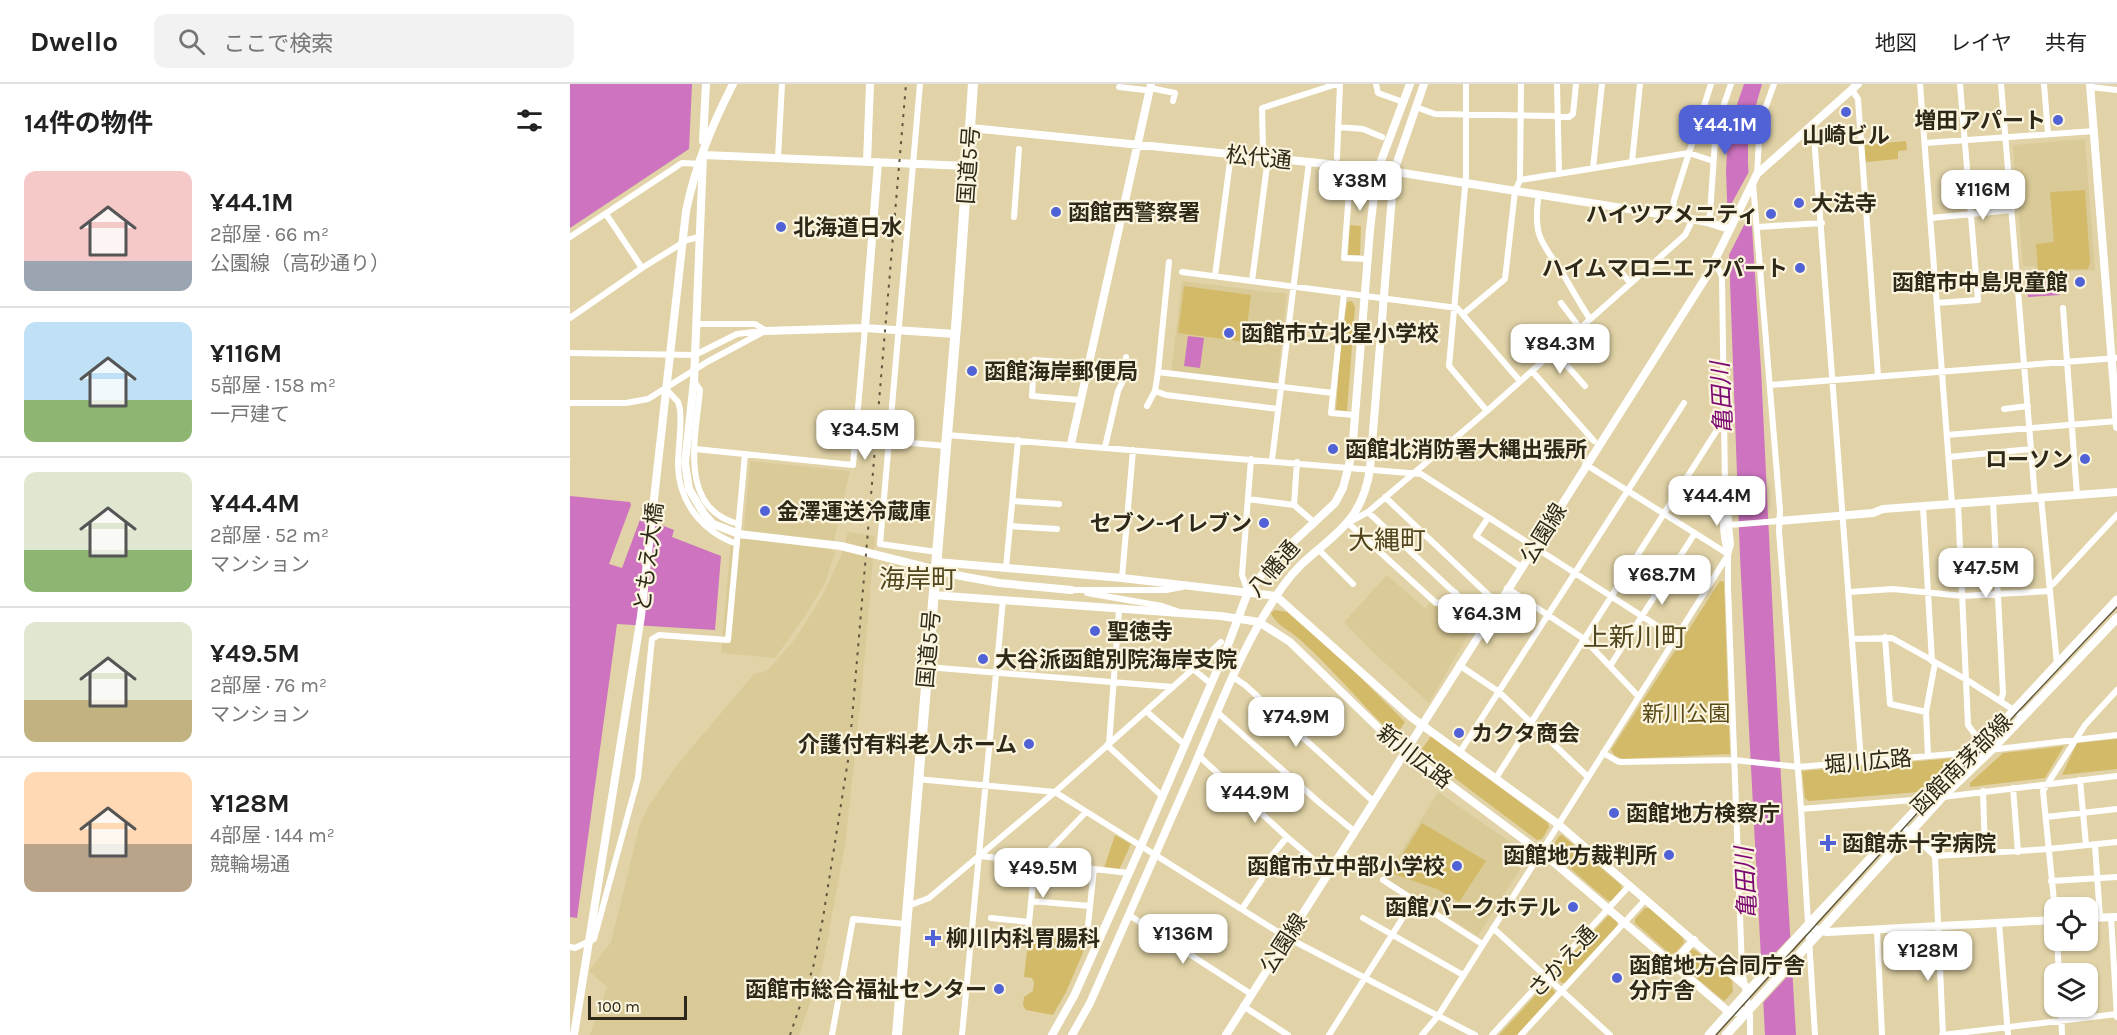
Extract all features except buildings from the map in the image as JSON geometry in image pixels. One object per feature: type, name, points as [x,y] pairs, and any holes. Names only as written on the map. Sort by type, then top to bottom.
[{"type":"highway","name":"国道5号","points":[[897,1035],[955,334],[973,84]]},
{"type":"main road","name":"函館南茅部線","points":[[1709,1035],[1730,1013],[1746,990],[1758,981],[1901,825],[2014,711],[2117,600]]},
{"type":"main road","points":[[1726,1035],[1943,796],[1991,750],[2117,618]]},
{"type":"street","points":[[706,84],[694,381],[685,463],[689,489],[713,524],[725,530],[758,537],[841,546],[999,583],[1071,590],[1162,606],[1189,614]]},
{"type":"street","name":"ともえ大橋","points":[[574,1035],[640,627],[686,211],[705,141],[734,84]]},
{"type":"street","points":[[778,158],[782,84]]},
{"type":"street","points":[[867,162],[870,84]]},
{"type":"street","points":[[920,84],[880,544],[937,557],[1006,568],[1192,585],[1276,596]]},
{"type":"street","points":[[1252,281],[1266,154],[1262,108],[1338,84],[1337,158]]},
{"type":"street","points":[[1376,84],[1378,93],[1403,102]]},
{"type":"street","name":"八幡通","points":[[1052,1035],[1074,996],[1141,846],[1228,645],[1236,618],[1248,592],[1274,560],[1335,503],[1343,488],[1349,467],[1367,260],[1378,169],[1410,84]]},
{"type":"street","name":"八幡通","points":[[1072,1035],[1090,1003],[1249,639],[1276,596],[1297,569],[1348,523],[1366,490],[1370,469],[1394,171],[1424,84]]},
{"type":"street","points":[[1466,84],[1464,182],[1449,366],[1487,411]]},
{"type":"street","points":[[1463,314],[1505,279],[1515,191],[1520,180],[1521,84]]},
{"type":"street","points":[[1557,84],[1559,173]]},
{"type":"street","points":[[1416,107],[1435,114],[1569,117],[1573,114],[1576,84]]},
{"type":"street","points":[[1593,168],[1602,84]]},
{"type":"street","points":[[1632,162],[1640,84]]},
{"type":"street","points":[[1672,216],[1674,200],[1711,84]]},
{"type":"street","points":[[1707,222],[1710,214],[1713,161],[1721,113],[1731,84]]},
{"type":"street","points":[[1774,84],[1760,123],[1753,180],[1802,809],[1815,1035]]},
{"type":"street","points":[[1920,84],[1947,435],[1963,596],[1968,725],[1982,744]]},
{"type":"street","points":[[1937,303],[1978,300],[1960,84]]},
{"type":"street","points":[[2001,84],[2031,449],[2057,664]]},
{"type":"street","points":[[2044,84],[2048,134]]},
{"type":"street","points":[[1071,444],[1153,86],[1174,93],[1173,101]]},
{"type":"street","points":[[2117,90],[2090,86],[2114,359],[2117,428]]},
{"type":"street","points":[[1119,87],[1144,90]]},
{"type":"street","points":[[1753,180],[1855,87],[1858,99],[1878,376]]},
{"type":"street","points":[[1813,123],[1861,762]]},
{"type":"street","points":[[1338,127],[1363,129],[1382,137]]},
{"type":"street","name":"松代通","points":[[971,128],[1231,154],[1266,154],[1309,162],[1394,171],[1464,182],[1691,219],[1726,228]]},
{"type":"street","points":[[1926,143],[2094,131]]},
{"type":"street","points":[[1014,217],[1019,149]]},
{"type":"street","points":[[1520,180],[1689,153],[1713,161]]},
{"type":"street","points":[[1215,276],[1231,154]]},
{"type":"street","points":[[570,237],[682,163],[703,159],[778,158],[968,166]]},
{"type":"street","points":[[695,449],[853,465],[878,162]]},
{"type":"street","points":[[1272,460],[1309,162]]},
{"type":"street","points":[[1351,166],[1344,258],[1367,260]]},
{"type":"street","name":"公園線","points":[[1226,1035],[1714,261],[1723,242],[1726,228],[1753,180]]},
{"type":"street","points":[[1538,200],[1536,219],[1542,244],[1561,270],[1590,319]]},
{"type":"street","points":[[1931,218],[2012,210]]},
{"type":"street","points":[[606,214],[642,268]]},
{"type":"street","points":[[1456,593],[1449,601],[1436,603],[1348,523],[1368,512],[1487,411],[1685,235],[1691,219]]},
{"type":"street","points":[[1758,227],[1822,223]]},
{"type":"street","points":[[570,318],[642,268],[687,240],[699,237]]},
{"type":"street","points":[[1714,261],[1722,276],[1724,543],[1728,555],[1734,760],[1750,1035]]},
{"type":"street","points":[[1147,406],[1155,391],[1158,372],[1169,262]]},
{"type":"street","points":[[1615,264],[1630,283]]},
{"type":"street","points":[[1182,272],[1454,307],[1463,314],[1520,381]]},
{"type":"street","points":[[1344,293],[1331,413],[1354,415]]},
{"type":"street","points":[[1562,303],[1580,328]]},
{"type":"street","points":[[2063,308],[2077,495]]},
{"type":"street","points":[[696,324],[755,324],[765,331]]},
{"type":"street","points":[[570,353],[695,355],[737,334],[765,331],[865,328],[955,334]]},
{"type":"street","points":[[570,403],[626,403],[648,399],[765,331]]},
{"type":"street","points":[[1554,351],[1585,386]]},
{"type":"street","points":[[1105,447],[1118,391],[1122,383],[1126,357]]},
{"type":"street","points":[[1770,385],[2114,359]]},
{"type":"street","points":[[1080,400],[1032,396],[1034,360],[1088,364]]},
{"type":"street","points":[[1532,370],[1594,441]]},
{"type":"street","points":[[1158,372],[1333,393]]},
{"type":"street","points":[[694,381],[700,390],[695,449],[696,480],[706,504],[715,514],[728,522],[739,524]]},
{"type":"street","points":[[666,389],[681,409],[678,465],[685,498],[696,517],[711,531],[737,544]]},
{"type":"street","points":[[1155,391],[1166,395],[1278,409]]},
{"type":"street","points":[[1460,752],[1684,403]]},
{"type":"street","points":[[2004,409],[2028,406]]},
{"type":"street","points":[[1947,435],[2117,421]]},
{"type":"street","points":[[1496,778],[1717,430],[1723,428]]},
{"type":"street","points":[[888,441],[1018,440],[1421,474],[1676,638]]},
{"type":"street","points":[[1006,568],[1018,440]]},
{"type":"street","points":[[1949,457],[2031,449]]},
{"type":"street","points":[[1122,578],[1133,450]]},
{"type":"street","points":[[570,947],[575,948],[594,939],[638,778],[652,639],[659,636],[728,640],[745,454]]},
{"type":"street","points":[[1248,592],[1242,575],[1251,459]]},
{"type":"street","points":[[1294,505],[1297,462]]},
{"type":"street","points":[[1585,464],[1728,555]]},
{"type":"street","points":[[1422,1035],[1438,1016],[1728,555],[1732,524],[1725,486]]},
{"type":"street","points":[[1732,524],[1923,506],[2117,492]]},
{"type":"street","points":[[1385,497],[1498,604]]},
{"type":"street","points":[[1248,499],[1294,505],[1315,523]]},
{"type":"street","points":[[1012,501],[1059,504]]},
{"type":"street","points":[[1993,501],[2003,693],[2001,700]]},
{"type":"street","points":[[1923,506],[1933,662],[1926,712],[1928,756]]},
{"type":"street","points":[[1368,512],[1486,622]]},
{"type":"street","points":[[1849,592],[1893,589],[1963,596],[2049,588],[2117,515]]},
{"type":"street","points":[[1488,518],[1476,536],[1521,567]]},
{"type":"street","points":[[1010,526],[1057,529]]},
{"type":"street","points":[[1610,666],[1695,534]]},
{"type":"street","points":[[1319,550],[1353,584]]},
{"type":"street","points":[[1071,590],[1167,590],[1192,585]]},
{"type":"street","points":[[1507,588],[1584,639],[1639,697]]},
{"type":"street","name":"新川広路","points":[[933,595],[1189,614],[1259,622],[1290,642],[1335,684],[1362,714],[1405,750],[1541,852],[1626,922],[1730,1013]]},
{"type":"street","name":"新川広路","points":[[1276,596],[1411,717],[1558,824],[1694,940],[1746,990]]},
{"type":"street","points":[[962,1035],[1003,600]]},
{"type":"street","points":[[1108,744],[1119,610]]},
{"type":"street","points":[[1885,637],[1890,704],[1926,712]]},
{"type":"street","points":[[1853,639],[1892,638],[2001,700],[2023,716]]},
{"type":"street","points":[[906,907],[929,898],[980,856],[1055,792],[1221,642]]},
{"type":"street","points":[[1459,665],[1498,692],[1588,777]]},
{"type":"street","points":[[927,667],[1173,687]]},
{"type":"street","points":[[1193,669],[1210,683]]},
{"type":"street","points":[[1233,676],[1373,801]]},
{"type":"street","points":[[2053,897],[2043,791],[2085,725],[2117,690]]},
{"type":"street","points":[[1146,711],[1184,744]]},
{"type":"street","points":[[1218,712],[1354,831]]},
{"type":"street","name":"堀川広路","points":[[1603,753],[1619,762],[1734,760],[1798,767],[1991,750],[2117,735]]},
{"type":"street","points":[[1108,744],[1162,796]]},
{"type":"street","points":[[1199,756],[1328,872]]},
{"type":"street","name":"堀川広路","points":[[1802,809],[1926,799],[2117,776]]},
{"type":"street","points":[[917,779],[1055,792],[1286,937],[1475,1035]]},
{"type":"street","points":[[2080,780],[2086,845]]},
{"type":"street","points":[[2013,788],[2018,852]]},
{"type":"street","points":[[1983,791],[1985,853]]},
{"type":"street","points":[[2046,817],[2117,809]]},
{"type":"street","points":[[1028,933],[1037,862],[1086,812]]},
{"type":"street","points":[[1901,825],[1935,856],[1943,1035],[2117,1015],[2114,917],[2100,918],[2095,845]]},
{"type":"street","points":[[1242,909],[1262,879],[1262,868],[1287,837]]},
{"type":"street","points":[[1935,856],[2018,852],[2117,842]]},
{"type":"street","points":[[980,856],[1129,873]]},
{"type":"street","points":[[1087,935],[1094,869]]},
{"type":"street","points":[[2051,881],[2117,877]]},
{"type":"street","points":[[1383,880],[1482,945]]},
{"type":"street","name":"さかえ通","points":[[1492,1035],[1630,885]]},
{"type":"street","name":"さかえ通","points":[[1521,1035],[1646,899]]},
{"type":"street","points":[[1329,1035],[1414,900]]},
{"type":"street","points":[[1031,901],[1090,906]]},
{"type":"street","points":[[1129,915],[1251,994]]},
{"type":"street","points":[[991,918],[1029,922]]},
{"type":"street","points":[[1363,918],[1463,975]]},
{"type":"street","points":[[832,1035],[853,919],[905,924]]},
{"type":"street","points":[[1808,925],[1819,931],[1877,930],[2044,921]]},
{"type":"street","points":[[1999,923],[2008,1035]]},
{"type":"street","points":[[1493,928],[1610,1035]]},
{"type":"street","points":[[1877,930],[1882,1035]]},
{"type":"street","points":[[1673,963],[1694,940]]},
{"type":"street","points":[[1243,1006],[1288,1035]]},
{"type":"street","points":[[1730,1013],[1749,1010]]},
{"type":"street","points":[[2061,1020],[2062,1035]]},
{"type":"street","points":[[1597,1035],[1603,1028]]},
{"type":"shaded area","points":[[570,84],[692,84],[689,149],[570,228]]},
{"type":"shaded area","points":[[1744,84],[1762,84],[1748,133],[1748,164],[1796,1035],[1765,1035],[1740,557],[1726,171],[1728,131]]},
{"type":"shaded area","points":[[2085,139],[2095,270],[2037,273],[2035,266],[2023,266],[2013,145]]},
{"type":"shaded area","points":[[2059,273],[2060,295],[2028,297],[2026,275]]},
{"type":"shaded area","name":"函館市立北星小学校","points":[[1182,281],[1287,294],[1277,384],[1171,372]]},
{"type":"shaded area","points":[[1188,336],[1204,338],[1200,368],[1184,366]]},
{"type":"shaded area","points":[[750,461],[850,471],[832,550],[835,552],[825,583],[775,658],[721,653],[731,539],[743,539]]},
{"type":"shaded area","points":[[570,496],[630,502],[631,505],[609,564],[622,568],[641,517],[674,530],[672,537],[721,556],[715,630],[617,624],[577,918],[570,917]]},
{"type":"shaded area","points":[[848,532],[875,536],[861,698],[845,845],[822,968],[799,1035],[590,1035],[607,987],[589,971],[611,942],[640,824],[649,805],[677,765],[754,674],[767,671],[796,638],[822,596],[841,556]]},
{"type":"shaded area","points":[[1387,575],[1425,608],[1431,602],[1436,604],[1457,595],[1478,617],[1429,703],[1344,622]]},
{"type":"shaded area","name":"函館市立中部小学校","points":[[1438,792],[1529,855],[1478,936],[1385,878]]},
{"type":"green space","points":[[1906,141],[1907,150],[1898,151],[1898,159],[1866,162],[1864,145]]},
{"type":"green space","points":[[2085,190],[2090,263],[2088,269],[2038,271],[2036,244],[2054,242],[2050,192]]},
{"type":"green space","points":[[1350,225],[1361,226],[1360,255],[1348,255]]},
{"type":"green space","points":[[1184,286],[1251,295],[1245,342],[1178,333]]},
{"type":"green space","points":[[1352,301],[1355,307],[1347,411],[1336,410],[1340,349],[1347,302]]},
{"type":"green space","name":"新川公園","points":[[1720,581],[1724,582],[1730,754],[1623,759],[1615,756],[1611,750]]},
{"type":"green space","points":[[1275,610],[1287,612],[1349,666],[1405,722],[1395,737],[1311,650],[1276,620],[1271,613]]},
{"type":"green space","points":[[1431,736],[1548,823],[1549,827],[1542,839],[1537,840],[1420,752]]},
{"type":"green space","points":[[2117,739],[2117,769],[2062,775],[2077,743]]},
{"type":"green space","points":[[2064,746],[2045,778],[1970,787],[1970,783],[2003,753]]},
{"type":"green space","points":[[1956,758],[1919,792],[1809,801],[1805,798],[1802,771]]},
{"type":"green space","points":[[1422,823],[1486,861],[1459,902],[1437,889],[1391,873]]},
{"type":"green space","points":[[1115,835],[1131,844],[1119,870],[1104,868]]},
{"type":"green space","points":[[1562,835],[1621,885],[1622,889],[1611,901],[1551,852],[1559,836]]},
{"type":"green space","points":[[1645,908],[1650,908],[1683,938],[1684,943],[1675,953],[1670,954],[1635,923],[1635,919]]},
{"type":"green space","points":[[1608,916],[1617,922],[1617,926],[1565,983],[1562,983],[1555,972]]},
{"type":"green space","points":[[1029,934],[1089,939],[1066,992],[1053,1015],[1026,1010],[1023,1005],[1024,997],[1033,991],[1034,982],[1032,978],[1024,977]]},
{"type":"green space","points":[[1692,949],[1732,980],[1733,992],[1724,1001],[1682,966],[1682,961]]},
{"type":"green space","points":[[1548,984],[1555,993],[1517,1035],[1499,1035],[1545,985]]},
{"type":"pier","points":[[1751,168],[1750,186],[1753,207],[1727,259],[1725,211],[1728,210]]},
{"type":"pier","points":[[1794,933],[1796,967],[1760,1006],[1758,971]]},
{"type":"tram line","points":[[1716,1035],[1932,797],[1981,751],[2117,607]]},
{"type":"railway","points":[[790,1035],[813,968],[849,754],[906,84]]},
{"type":"place","name":"山崎ビル","points":[[1846,112]]},
{"type":"place","name":"増田アパート","points":[[2058,120]]},
{"type":"place","name":"大法寺","points":[[1799,203]]},
{"type":"place","name":"函館西警察署","points":[[1056,212]]},
{"type":"place","name":"ハイツアメニティ","points":[[1771,214]]},
{"type":"place","name":"北海道日水","points":[[781,227]]},
{"type":"place","name":"ハイムマロニエ アパート","points":[[1800,268]]},
{"type":"place","name":"函館市中島児童館","points":[[2080,282]]},
{"type":"place","name":"函館市立北星小学校","points":[[1229,333]]},
{"type":"place","name":"函館海岸郵便局","points":[[972,371]]},
{"type":"place","name":"函館北消防署大縄出張所","points":[[1333,449]]},
{"type":"place","name":"ローソン","points":[[2085,459]]},
{"type":"place","name":"金澤運送冷蔵庫","points":[[765,511]]},
{"type":"place","name":"セブン-イレブン","points":[[1264,523]]},
{"type":"place","name":"聖徳寺","points":[[1095,631]]},
{"type":"place","name":"大谷派函館別院海岸支院","points":[[983,659]]},
{"type":"place","name":"カクタ商会","points":[[1459,733]]},
{"type":"place","name":"介護付有料老人ホーム","points":[[1029,744]]},
{"type":"place","name":"函館地方検察庁","points":[[1614,813]]},
{"type":"place","name":"函館赤十字病院","points":[[1828,843]]},
{"type":"place","name":"函館地方裁判所","points":[[1669,855]]},
{"type":"place","name":"函館市立中部小学校","points":[[1457,866]]},
{"type":"place","name":"函館パークホテル","points":[[1573,907]]},
{"type":"place","name":"柳川内科胃腸科","points":[[933,938]]},
{"type":"place","name":"函館地方合同庁舎 分庁舎","points":[[1617,978]]},
{"type":"place","name":"函館市総合福祉センター","points":[[999,989]]},
{"type":"district","name":"大縄町","points":[[1387,540]]},
{"type":"district","name":"海岸町","points":[[918,579]]},
{"type":"district","name":"上新川町","points":[[1635,637]]},
{"type":"water label","name":"亀田川","points":[[1722,398]]},
{"type":"water label","name":"亀田川","points":[[1746,883]]}]
